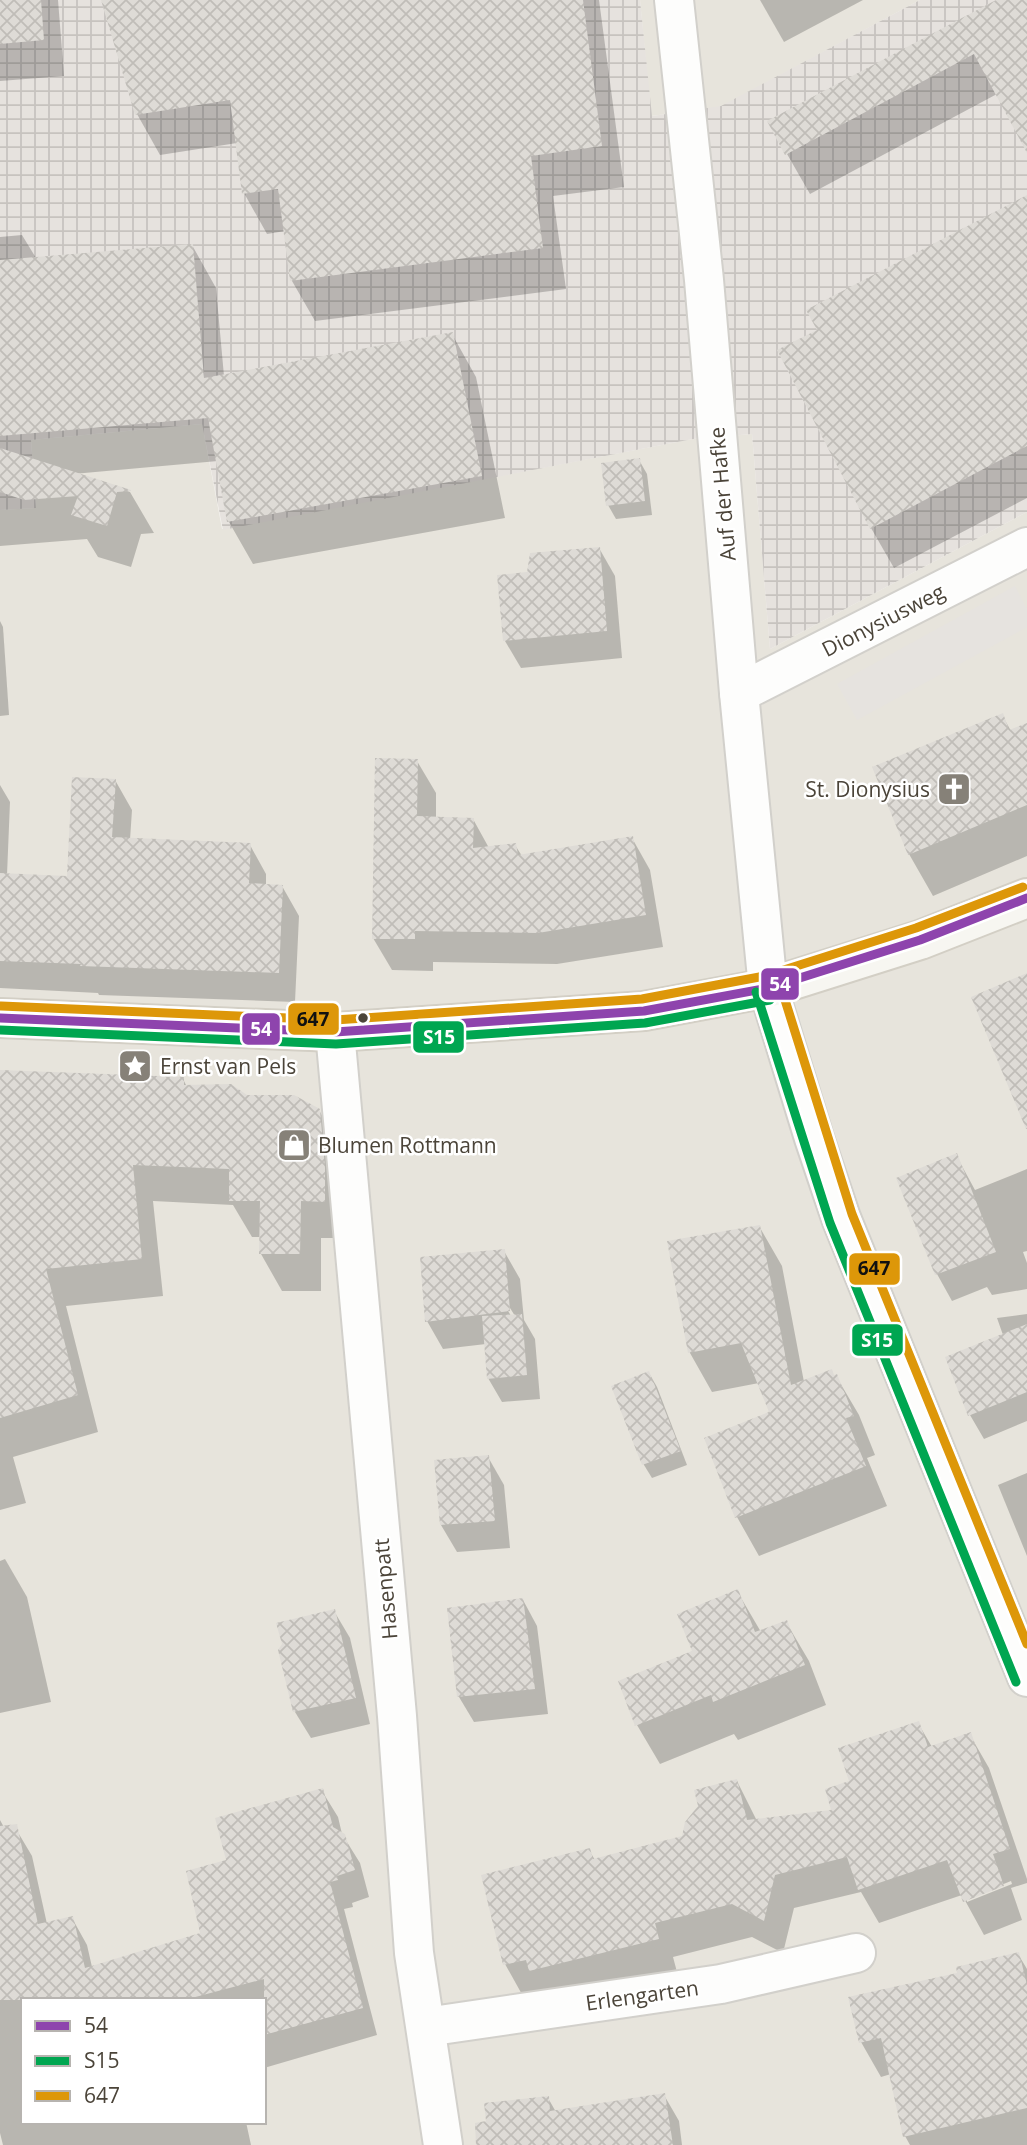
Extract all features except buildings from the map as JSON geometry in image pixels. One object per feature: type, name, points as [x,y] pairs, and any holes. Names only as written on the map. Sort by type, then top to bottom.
[{"type":"main road","points":[[0,1018],[335,1032],[644,1011],[768,988],[920,940],[1027,898]]},
{"type":"street","name":"Auf der Hafke","points":[[674,0],[704,280],[739,693],[768,988],[841,1218],[1027,1677]]},
{"type":"street","name":"Dionysiusweg","points":[[739,693],[1027,547]]},
{"type":"street","name":"Hasenpatt","points":[[335,1032],[397,1716],[414,1953],[443,2145]]},
{"type":"street","name":"Erlengarten","points":[[426,2027],[721,1984],[856,1954]]},
{"type":"shaded area","points":[[0,0],[640,0],[652,116],[721,106],[920,0],[1027,0],[1027,512],[770,649],[752,434],[693,439],[223,530],[202,424],[31,440],[36,508],[0,510]]},
{"type":"shaded area","points":[[640,0],[920,0],[721,107],[651,116]]},
{"type":"shaded area","points":[[202,424],[222,529],[693,439],[752,434],[770,649],[1027,512],[1027,2145],[0,2145],[0,510],[36,508],[31,440]]},
{"type":"shaded area","points":[[1015,586],[1027,609],[1027,627],[857,720],[837,684]]},
{"type":"transit line","name":"647","points":[[1,1006],[335,1020],[642,999],[765,976],[916,928],[1023,887]]},
{"type":"transit line","name":"54","points":[[0,1018],[335,1032],[644,1011],[768,988],[920,940],[1027,898]]},
{"type":"transit line","name":"647","points":[[780,984],[852,1214],[1027,1644]]},
{"type":"transit line","name":"S15","points":[[756,992],[830,1223],[1016,1682]]},
{"type":"transit line","name":"S15","points":[[0,1030],[336,1044],[645,1023],[770,1000]]},
{"type":"place","name":"St. Dionysius","points":[[954,789]]},
{"type":"place","name":"Ernst van Pels","points":[[135,1066]]},
{"type":"place","name":"Blumen Rottmann","points":[[294,1145]]}]
